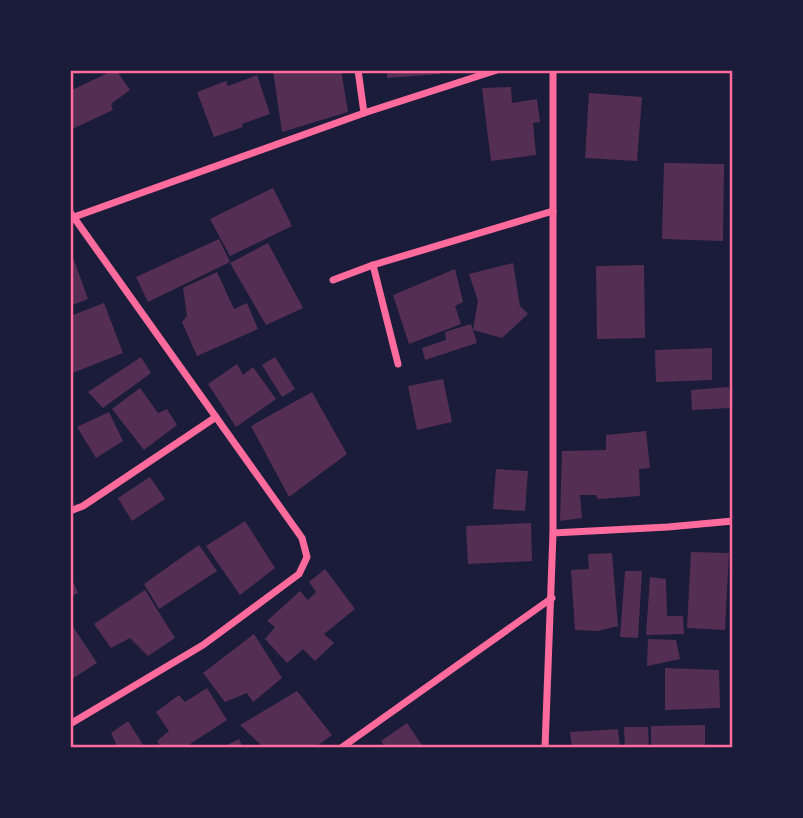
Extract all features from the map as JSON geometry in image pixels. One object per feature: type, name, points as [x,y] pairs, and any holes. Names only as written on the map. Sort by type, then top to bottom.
[{"type":"street","points":[[358,70],[364,113]]},
{"type":"street","points":[[70,724],[203,645],[299,574],[307,557],[302,538],[72,214],[497,70]]},
{"type":"street","points":[[545,748],[553,533],[553,70]]},
{"type":"street","points":[[333,279],[553,211]]},
{"type":"street","points":[[373,265],[398,364]]},
{"type":"street","points":[[70,511],[83,506],[216,417]]},
{"type":"street","points":[[553,533],[733,521]]},
{"type":"street","points":[[341,748],[552,598]]},
{"type":"building","points":[[114,70],[130,90],[111,104],[113,110],[70,130],[70,91]]},
{"type":"building","points":[[273,70],[341,70],[348,112],[282,132]]},
{"type":"building","points":[[387,70],[439,70],[440,74],[387,78]]},
{"type":"building","points":[[257,75],[270,114],[214,137],[197,92],[226,81],[228,86]]},
{"type":"building","points":[[511,87],[512,103],[537,99],[540,122],[533,123],[536,155],[491,161],[482,88]]},
{"type":"building","points":[[589,93],[642,97],[637,161],[585,158]]},
{"type":"building","points":[[664,163],[724,164],[723,241],[662,239]]},
{"type":"building","points":[[273,188],[292,226],[230,256],[210,219]]},
{"type":"building","points":[[219,239],[230,262],[148,302],[136,277]]},
{"type":"building","points":[[268,243],[303,308],[266,325],[230,263]]},
{"type":"building","points":[[70,249],[88,299],[70,306]]},
{"type":"building","points":[[513,263],[520,306],[528,314],[502,338],[473,330],[478,301],[469,274]]},
{"type":"building","points":[[644,265],[645,338],[597,339],[596,266]]},
{"type":"building","points":[[455,269],[463,302],[455,306],[461,324],[409,344],[393,295]]},
{"type":"building","points":[[217,272],[234,309],[247,303],[258,329],[197,356],[182,322],[187,316],[183,288]]},
{"type":"building","points":[[104,303],[123,353],[70,374],[70,316]]},
{"type":"building","points":[[471,324],[477,343],[425,360],[422,348],[446,340],[445,332]]},
{"type":"building","points":[[712,348],[712,380],[656,382],[655,350]]},
{"type":"building","points":[[141,357],[151,373],[103,408],[88,392]]},
{"type":"building","points":[[275,357],[295,389],[282,397],[262,365]]},
{"type":"building","points":[[237,364],[243,375],[253,367],[276,399],[236,427],[208,384]]},
{"type":"building","points":[[443,379],[452,422],[417,430],[408,386]]},
{"type":"building","points":[[729,387],[730,408],[692,410],[691,390]]},
{"type":"building","points":[[140,388],[158,413],[167,409],[177,425],[144,450],[112,409]]},
{"type":"building","points":[[312,392],[347,454],[289,497],[251,426]]},
{"type":"building","points":[[109,412],[123,441],[96,458],[77,427]]},
{"type":"building","points":[[646,431],[650,468],[639,469],[640,496],[598,499],[596,495],[580,495],[582,518],[560,521],[562,451],[606,450],[606,435]]},
{"type":"building","points":[[496,469],[528,471],[525,511],[493,509]]},
{"type":"building","points":[[150,477],[165,499],[132,521],[118,498]]},
{"type":"building","points":[[245,521],[275,568],[240,595],[206,546]]},
{"type":"building","points":[[531,523],[532,561],[468,564],[466,526]]},
{"type":"building","points":[[199,545],[217,571],[159,609],[144,584]]},
{"type":"building","points":[[691,552],[729,553],[725,630],[687,628]]},
{"type":"building","points":[[612,553],[618,626],[598,631],[575,630],[571,570],[589,569],[588,554]]},
{"type":"building","points":[[325,569],[355,609],[324,634],[334,643],[315,661],[303,649],[287,663],[265,639],[275,627],[267,621],[300,591],[308,600],[316,592],[309,582]]},
{"type":"building","points":[[625,571],[642,571],[638,638],[620,637]]},
{"type":"building","points":[[70,575],[78,593],[70,597]]},
{"type":"building","points":[[650,577],[666,579],[667,616],[683,616],[684,634],[646,635]]},
{"type":"building","points":[[145,590],[175,638],[148,656],[130,638],[111,648],[94,624]]},
{"type":"building","points":[[70,622],[97,663],[70,680]]},
{"type":"building","points":[[254,634],[282,678],[253,702],[247,693],[225,702],[203,673]]},
{"type":"building","points":[[648,639],[676,640],[680,659],[647,666]]},
{"type":"building","points":[[665,668],[719,670],[720,708],[665,710]]},
{"type":"building","points":[[207,688],[227,720],[184,748],[161,748],[157,741],[169,731],[156,712],[179,695],[185,702]]},
{"type":"building","points":[[297,691],[332,735],[314,748],[264,748],[240,725]]},
{"type":"building","points":[[128,721],[145,748],[110,748],[116,744],[111,733]]},
{"type":"building","points":[[407,723],[424,748],[386,748],[381,741]]},
{"type":"building","points":[[705,725],[705,748],[651,748],[651,726]]},
{"type":"building","points":[[624,727],[648,727],[649,748],[625,748]]},
{"type":"building","points":[[618,729],[620,748],[572,748],[570,732]]},
{"type":"building","points":[[239,739],[243,748],[221,748]]}]
